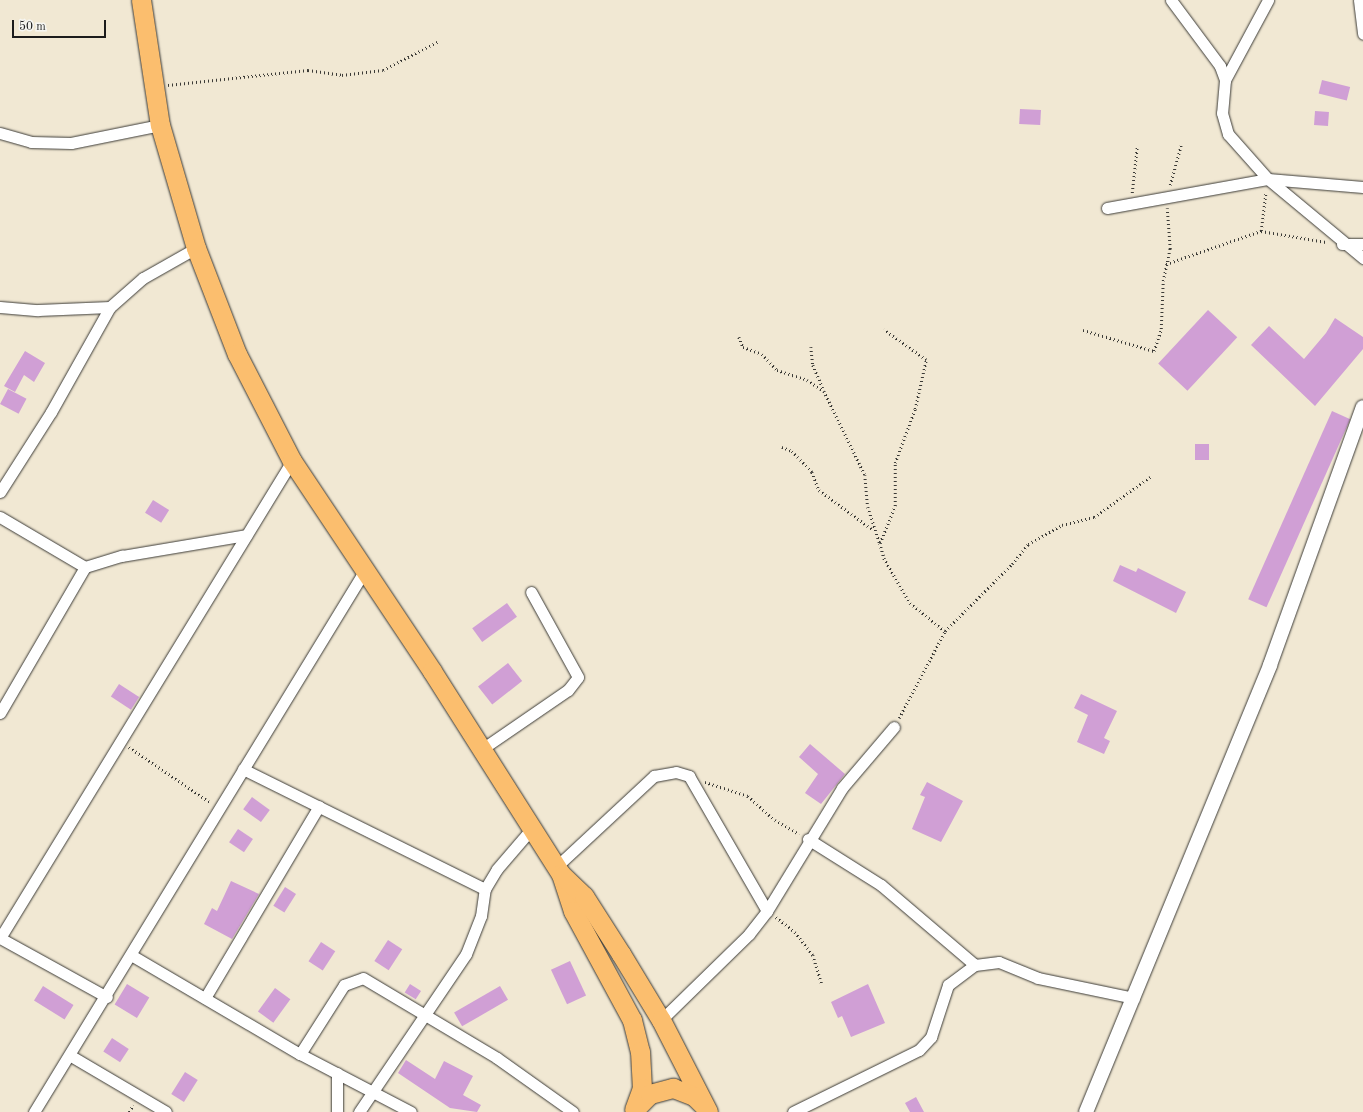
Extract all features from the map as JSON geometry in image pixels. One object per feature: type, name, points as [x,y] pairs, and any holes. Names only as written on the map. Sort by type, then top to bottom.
[{"type":"highway","points":[[142,0],[152,87],[160,125],[196,248],[238,354],[292,461],[482,748],[533,827],[558,870],[574,911],[632,1020],[640,1051],[642,1088],[634,1111]]},
{"type":"highway","points":[[558,870],[584,896],[661,1020],[708,1112]]},
{"type":"highway","points":[[634,1111],[650,1094],[672,1088],[694,1096],[708,1112]]},
{"type":"street","points":[[1171,0],[1220,66],[1225,80]]},
{"type":"street","points":[[1268,0],[1225,80],[1222,113],[1228,134],[1268,180],[1342,244],[1363,258]]},
{"type":"street","points":[[1359,0],[1363,34]]},
{"type":"street","points":[[0,133],[31,142],[71,143],[160,125]]},
{"type":"street","points":[[1107,208],[1130,201],[1268,180],[1363,188]]},
{"type":"street","points":[[1342,244],[1363,244]]},
{"type":"street","points":[[0,492],[51,412],[110,307],[143,278],[196,248]]},
{"type":"street","points":[[0,307],[38,310],[110,307]]},
{"type":"street","points":[[1086,1112],[1270,665],[1363,407]]},
{"type":"street","points":[[107,997],[0,938],[119,741],[292,461]]},
{"type":"street","points":[[0,517],[85,567]]},
{"type":"street","points":[[0,713],[85,567],[122,556],[246,535]]},
{"type":"street","points":[[34,1112],[71,1056],[218,807],[243,769],[365,570]]},
{"type":"street","points":[[482,748],[568,690],[578,677],[531,592]]},
{"type":"street","points":[[661,1020],[725,959],[767,911],[808,839],[842,788],[894,727]]},
{"type":"street","points":[[243,769],[485,889]]},
{"type":"street","points":[[558,870],[654,776],[676,772],[689,776],[767,911]]},
{"type":"street","points":[[205,998],[319,806]]},
{"type":"street","points":[[359,1112],[371,1091],[425,1013],[472,941],[482,916],[485,889],[497,868],[533,827]]},
{"type":"street","points":[[808,839],[880,885],[975,965]]},
{"type":"street","points":[[131,955],[300,1054],[411,1112]]},
{"type":"street","points":[[793,1112],[919,1050],[931,1037],[948,985],[975,965],[999,962],[1045,979],[1134,998]]},
{"type":"street","points":[[300,1054],[344,985],[354,979],[363,978],[425,1013],[574,1112]]},
{"type":"street","points":[[71,1056],[166,1112]]},
{"type":"street","points":[[337,1073],[337,1112]]},
{"type":"path","points":[[152,87],[308,70],[342,75],[383,70],[439,41]]},
{"type":"path","points":[[1178,162],[1181,145]]},
{"type":"path","points":[[1130,201],[1137,147]]},
{"type":"path","points":[[1261,231],[1268,180]]},
{"type":"path","points":[[1083,330],[1154,351],[1161,329],[1166,264],[1170,249],[1168,217]]},
{"type":"path","points":[[1166,264],[1261,231],[1342,244]]},
{"type":"path","points":[[880,543],[895,506],[895,463],[915,409],[926,360],[884,330]]},
{"type":"path","points":[[739,337],[743,347],[762,354],[777,370],[807,380],[824,391]]},
{"type":"path","points":[[811,347],[813,365],[865,475],[874,530],[880,543],[884,558],[910,603],[945,631]]},
{"type":"path","points":[[782,447],[792,451],[812,472],[818,490],[874,530]]},
{"type":"path","points":[[894,727],[945,631],[1012,564],[1028,544],[1062,526],[1094,517],[1150,477]]},
{"type":"path","points":[[119,741],[218,807]]},
{"type":"path","points":[[689,776],[748,796],[775,820],[808,839]]},
{"type":"path","points":[[767,911],[795,932],[812,955],[822,985]]},
{"type":"building","points":[[1322,80],[1350,87],[1347,101],[1319,94]]},
{"type":"building","points":[[1020,109],[1041,110],[1040,125],[1019,124]]},
{"type":"building","points":[[1315,111],[1329,112],[1328,126],[1314,125]]},
{"type":"building","points":[[1208,310],[1237,337],[1187,391],[1158,363]]},
{"type":"building","points":[[1335,318],[1363,337],[1363,349],[1315,406],[1251,345],[1269,326],[1304,359],[1326,333]]},
{"type":"building","points":[[25,351],[45,363],[34,382],[24,375],[15,392],[4,386]]},
{"type":"building","points":[[8,389],[27,399],[19,414],[0,404]]},
{"type":"building","points":[[1332,411],[1350,419],[1266,607],[1248,599]]},
{"type":"building","points":[[1195,444],[1209,444],[1209,460],[1195,460]]},
{"type":"building","points":[[153,500],[169,510],[161,523],[145,513]]},
{"type":"building","points":[[1120,565],[1136,572],[1138,568],[1186,592],[1176,613],[1113,581]]},
{"type":"building","points":[[507,603],[517,617],[482,642],[472,628]]},
{"type":"building","points":[[508,663],[522,681],[492,705],[478,686]]},
{"type":"building","points":[[119,684],[139,697],[131,710],[111,697]]},
{"type":"building","points":[[1081,694],[1117,711],[1104,738],[1110,741],[1104,754],[1077,742],[1088,715],[1074,708]]},
{"type":"building","points":[[810,744],[845,774],[821,804],[805,793],[818,774],[799,757]]},
{"type":"building","points":[[927,782],[963,801],[941,842],[912,829],[925,797],[920,795]]},
{"type":"building","points":[[252,797],[270,810],[261,822],[243,809]]},
{"type":"building","points":[[238,829],[253,839],[244,852],[229,842]]},
{"type":"building","points":[[231,881],[259,894],[232,939],[204,924],[212,908],[217,911]]},
{"type":"building","points":[[285,887],[296,894],[284,913],[273,906]]},
{"type":"building","points":[[388,940],[402,949],[389,970],[374,961]]},
{"type":"building","points":[[321,942],[335,951],[323,971],[308,961]]},
{"type":"building","points":[[570,961],[586,995],[567,1004],[551,970]]},
{"type":"building","points":[[127,984],[149,997],[137,1018],[115,1005]]},
{"type":"building","points":[[410,984],[421,991],[416,999],[405,992]]},
{"type":"building","points":[[868,984],[885,1023],[851,1037],[842,1016],[838,1018],[831,1002]]},
{"type":"building","points":[[43,986],[74,1005],[65,1019],[34,1000]]},
{"type":"building","points":[[500,986],[508,1000],[462,1026],[454,1012]]},
{"type":"building","points":[[275,988],[290,999],[273,1023],[258,1011]]},
{"type":"building","points":[[112,1038],[129,1049],[120,1062],[103,1051]]},
{"type":"building","points":[[406,1060],[435,1079],[444,1061],[473,1076],[463,1095],[481,1105],[477,1112],[450,1108],[398,1073]]},
{"type":"building","points":[[185,1072],[198,1080],[184,1102],[171,1094]]},
{"type":"building","points":[[916,1097],[924,1112],[910,1112],[905,1103]]}]
